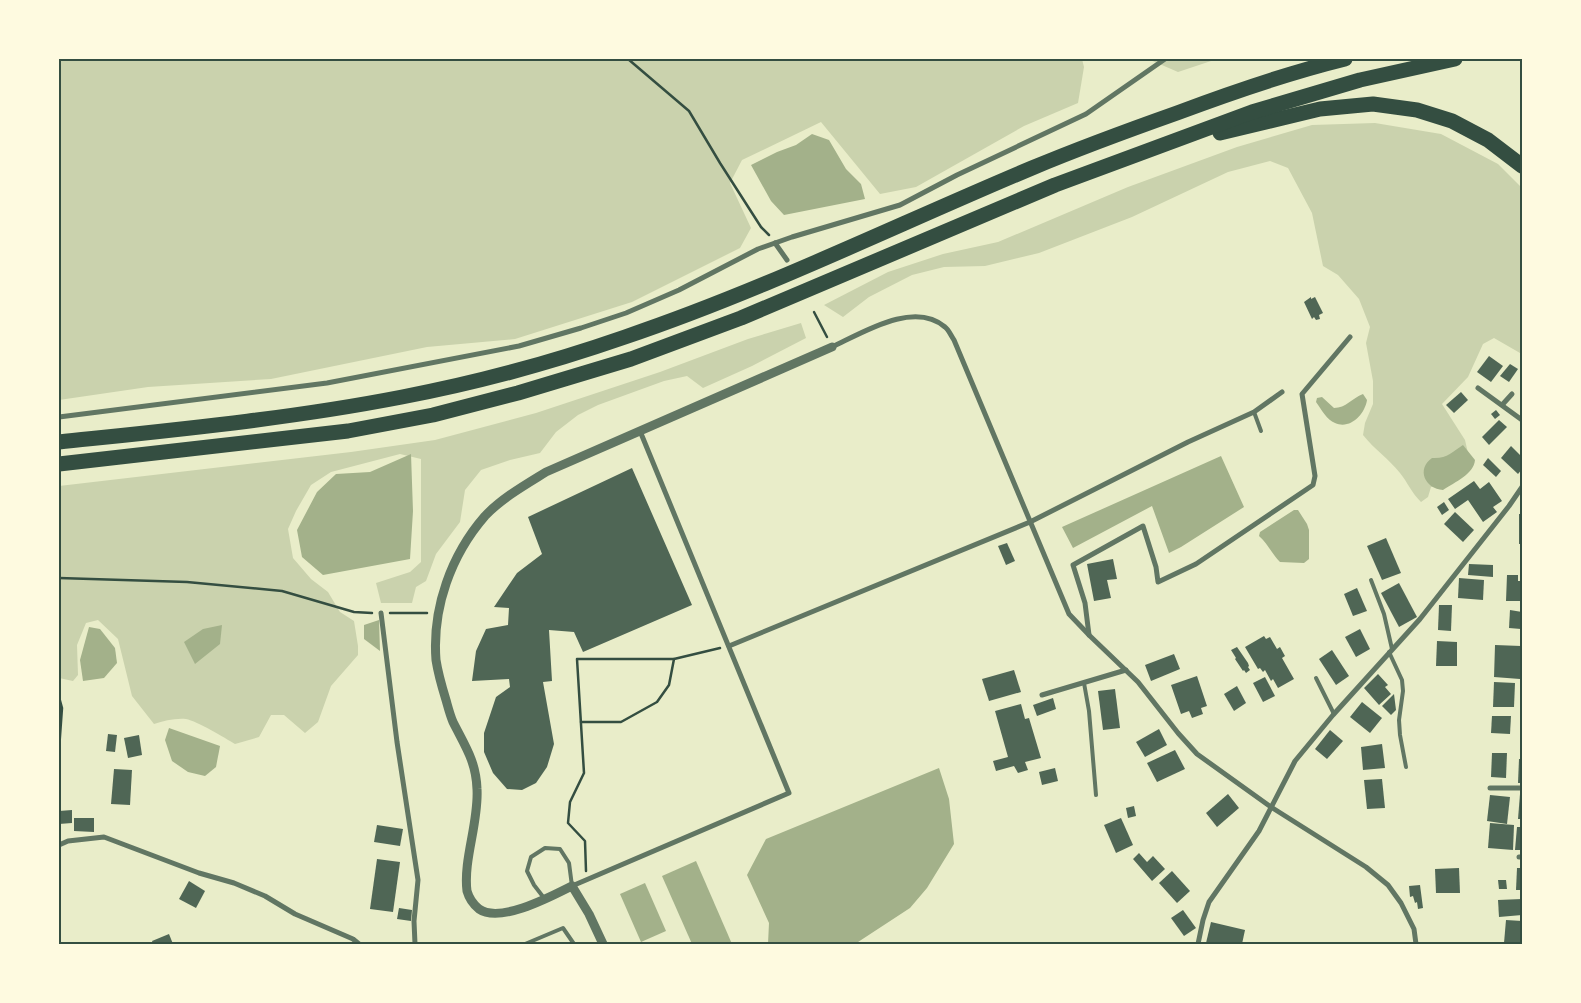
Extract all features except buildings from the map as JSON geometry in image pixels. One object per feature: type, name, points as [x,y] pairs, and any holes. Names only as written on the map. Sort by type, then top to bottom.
[{"type":"highway","points":[[59,442],[193,428],[404,397],[552,360],[624,338],[733,297],[1033,168],[1140,126],[1322,59]]},
{"type":"highway","points":[[1248,87],[1345,59]]},
{"type":"highway","points":[[59,464],[348,431],[433,415],[518,393],[631,359],[741,318],[1055,185],[1134,154],[1252,112],[1360,80],[1455,59]]},
{"type":"highway","points":[[1134,154],[1320,108],[1373,104],[1417,110],[1452,121],[1488,140],[1522,166]]},
{"type":"street","points":[[59,417],[327,383],[520,346],[581,328],[626,313],[679,290],[758,249],[900,205],[957,175],[1086,114],[1165,59]]},
{"type":"street","points":[[775,243],[787,260]]},
{"type":"street","points":[[640,431],[730,646],[789,794],[512,912],[493,913],[481,910],[472,902],[468,893],[466,876],[476,812],[477,789],[474,766],[453,721],[436,660],[438,612],[445,585],[464,545],[486,516],[510,495],[546,472],[896,319],[914,316],[932,319],[946,327],[954,340],[1069,614],[1138,682],[1197,754],[1271,807],[1366,867],[1388,885],[1401,903],[1414,929],[1416,944]]},
{"type":"street","points":[[1090,636],[1085,603],[1073,565],[1143,526],[1156,567],[1158,582],[1196,564],[1313,484],[1315,476],[1302,394],[1350,337]]},
{"type":"street","points":[[1478,388],[1522,420]]},
{"type":"street","points":[[730,646],[1030,522],[1188,442],[1254,412],[1282,392]]},
{"type":"street","points":[[1502,405],[1512,394]]},
{"type":"street","points":[[1198,944],[1209,902],[1259,832],[1295,761],[1334,714],[1420,619],[1522,488]]},
{"type":"street","points":[[381,613],[396,742],[418,880],[414,921],[415,944]]},
{"type":"street","points":[[1042,695],[1126,670]]},
{"type":"street","points":[[1490,788],[1522,788]]},
{"type":"street","points":[[59,844],[104,836],[265,896],[295,914],[352,939],[359,944]]},
{"type":"street","points":[[572,886],[589,914],[603,944]]},
{"type":"lane","points":[[1254,412],[1261,431]]},
{"type":"lane","points":[[1371,580],[1384,614],[1391,651],[1402,680],[1403,691],[1399,720],[1406,767]]},
{"type":"lane","points":[[1316,678],[1334,714]]},
{"type":"lane","points":[[1084,683],[1089,711],[1096,795]]},
{"type":"lane","points":[[544,899],[527,871],[531,857],[545,848],[560,849],[569,863],[572,886]]},
{"type":"lane","points":[[525,944],[564,928],[574,944]]},
{"type":"path","points":[[628,59],[689,110],[720,164],[761,227],[775,243]]},
{"type":"path","points":[[814,312],[832,348]]},
{"type":"path","points":[[59,578],[188,582],[282,592],[354,612],[438,612]]},
{"type":"path","points":[[586,880],[585,842],[568,823],[570,802],[584,773],[577,659],[674,659],[730,646]]},
{"type":"path","points":[[580,722],[621,722],[657,702],[669,685],[674,659]]},
{"type":"path","points":[[59,697],[62,708],[59,750]]},
{"type":"shaded area","points":[[59,59],[1082,59],[1084,67],[1078,103],[1024,126],[916,187],[880,194],[821,122],[742,160],[730,183],[751,228],[740,248],[632,302],[515,339],[427,347],[271,379],[148,387],[59,400]]},
{"type":"shaded area","points":[[1148,59],[1217,59],[1178,72]]},
{"type":"shaded area","points":[[1375,123],[1441,134],[1498,164],[1522,188],[1522,352],[1520,353],[1494,338],[1483,344],[1468,377],[1442,404],[1465,440],[1471,466],[1449,481],[1431,487],[1428,497],[1421,502],[1396,468],[1363,435],[1365,423],[1373,404],[1373,381],[1366,343],[1370,327],[1359,299],[1338,275],[1323,266],[1312,213],[1288,168],[1270,161],[1228,172],[1132,217],[1039,253],[985,266],[944,267],[912,275],[869,297],[843,317],[824,305],[888,272],[943,254],[998,242],[1128,187],[1237,147],[1312,125]]},
{"type":"shaded area","points":[[812,134],[829,140],[846,169],[861,184],[865,199],[784,215],[771,201],[751,165],[796,145]]},
{"type":"shaded area","points":[[801,323],[806,338],[752,366],[703,388],[687,376],[664,381],[598,405],[578,415],[556,432],[540,453],[510,460],[481,470],[465,490],[460,522],[436,554],[426,581],[416,587],[412,603],[381,603],[376,583],[410,572],[421,562],[421,459],[400,454],[331,472],[311,485],[288,529],[293,558],[311,579],[328,592],[340,612],[354,621],[358,655],[331,686],[318,722],[305,733],[284,715],[271,715],[259,737],[235,744],[191,720],[174,719],[154,724],[132,696],[118,639],[98,620],[86,623],[77,645],[78,675],[73,681],[59,678],[59,486],[351,452],[435,440],[536,413],[660,372],[748,339]]},
{"type":"shaded area","points":[[1363,394],[1367,400],[1360,415],[1351,422],[1341,425],[1332,422],[1316,402],[1317,398],[1322,397],[1334,408],[1338,408]]},
{"type":"shaded area","points":[[1463,445],[1475,460],[1468,474],[1443,490],[1431,486],[1427,482],[1424,473],[1427,462],[1432,458],[1449,454]]},
{"type":"shaded area","points":[[411,454],[413,511],[410,559],[323,575],[302,557],[297,530],[317,492],[336,474],[370,472]]},
{"type":"shaded area","points":[[1221,456],[1244,507],[1181,547],[1169,553],[1152,506],[1073,548],[1062,527]]},
{"type":"shaded area","points":[[1294,510],[1298,510],[1309,530],[1309,559],[1304,563],[1280,562],[1259,536],[1260,532]]},
{"type":"shaded area","points":[[379,620],[380,651],[364,639],[364,625]]},
{"type":"shaded area","points":[[222,625],[220,644],[195,664],[184,642],[203,629]]},
{"type":"shaded area","points":[[89,627],[100,629],[115,648],[117,663],[104,678],[83,681],[80,660]]},
{"type":"shaded area","points":[[169,728],[220,746],[216,767],[205,776],[188,772],[172,761],[165,740]]},
{"type":"shaded area","points":[[939,768],[949,799],[954,844],[927,888],[910,908],[855,944],[768,944],[769,923],[747,875],[766,839]]},
{"type":"shaded area","points":[[696,861],[732,944],[692,944],[662,876]]},
{"type":"shaded area","points":[[645,883],[666,931],[641,942],[620,894]]}]
